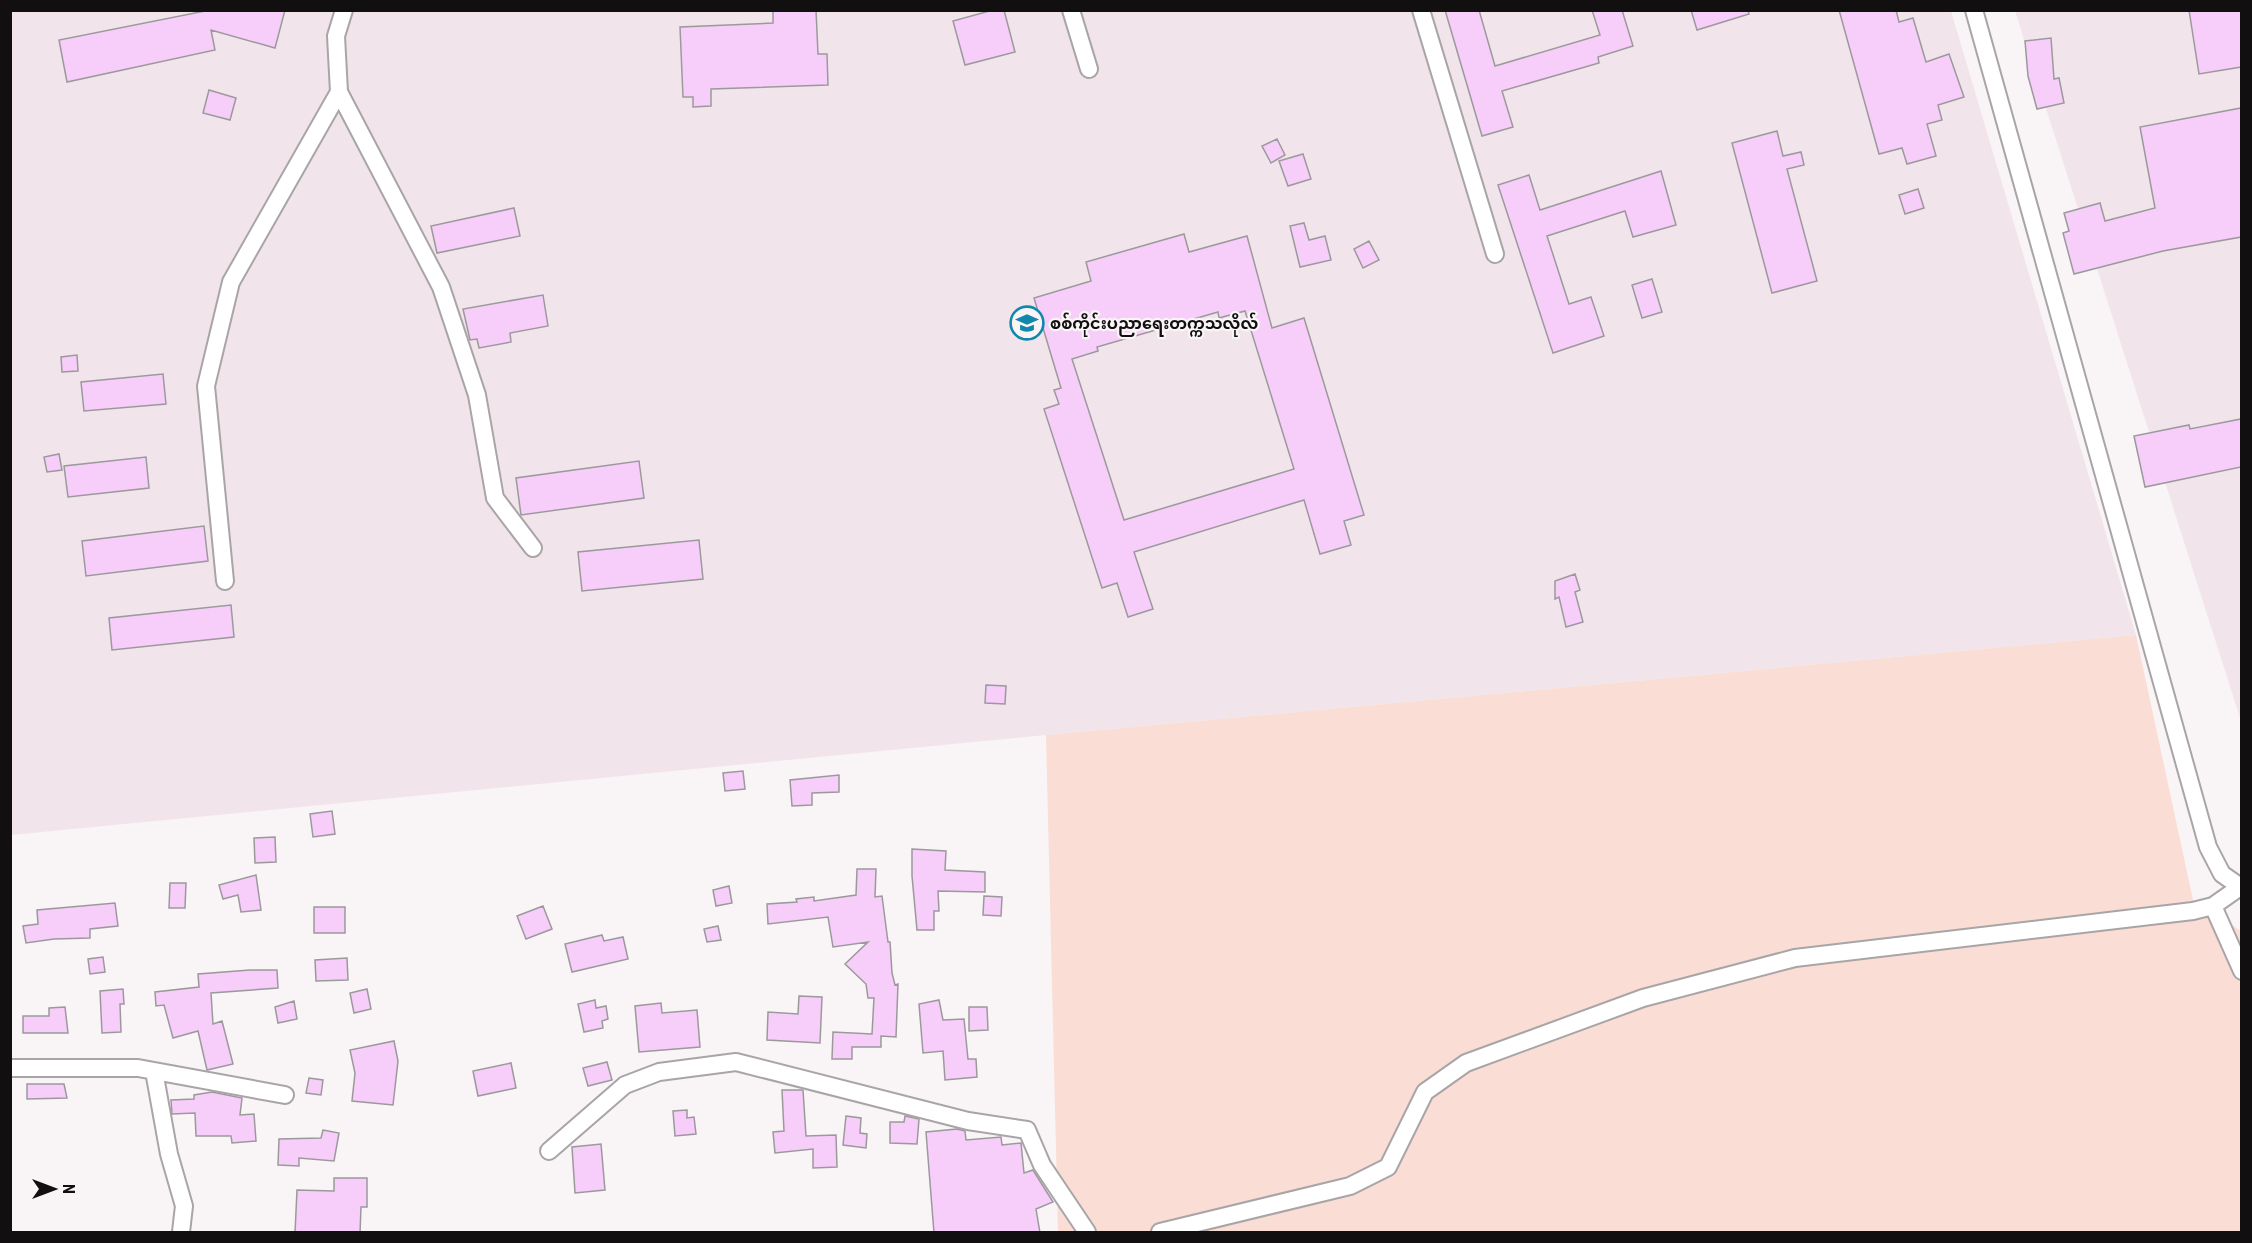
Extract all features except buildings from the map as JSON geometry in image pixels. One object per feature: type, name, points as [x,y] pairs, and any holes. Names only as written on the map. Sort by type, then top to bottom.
[{"type":"street","points":[[344,10],[336,36],[339,92],[441,286],[477,395],[495,498],[533,548]]},
{"type":"street","points":[[1071,10],[1089,69]]},
{"type":"street","points":[[1421,10],[1494,254]]},
{"type":"street","points":[[1160,1233],[1350,1186],[1388,1167],[1425,1092],[1466,1063],[1643,998],[1795,958],[2213,906],[2241,887],[2222,874],[2208,847],[1974,10]]},
{"type":"street","points":[[225,581],[206,386],[231,282],[339,92]]},
{"type":"street","points":[[2213,906],[2241,971]]},
{"type":"street","points":[[549,1151],[625,1085],[659,1072],[736,1062],[968,1122],[1027,1131],[1042,1165],[1087,1233]]},
{"type":"street","points":[[10,1068],[138,1068],[285,1095]]},
{"type":"street","points":[[154,1071],[169,1154],[184,1206],[181,1233]]},
{"type":"shaded area","name":"စစ်ကိုင်းပညာရေးတက္ကသလိုလ်","points":[[11,11],[1951,11],[2136,635],[1046,735],[11,835]]},
{"type":"shaded area","points":[[2015,11],[2241,11],[2241,721]]},
{"type":"shaded area","points":[[2136,635],[2193,900],[2241,931],[2241,1232],[1058,1232],[1046,735]]},
{"type":"place","name":"စစ်ကိုင်းပညာရေးတက္ကသလိုလ်","points":[[1027,323]]}]
